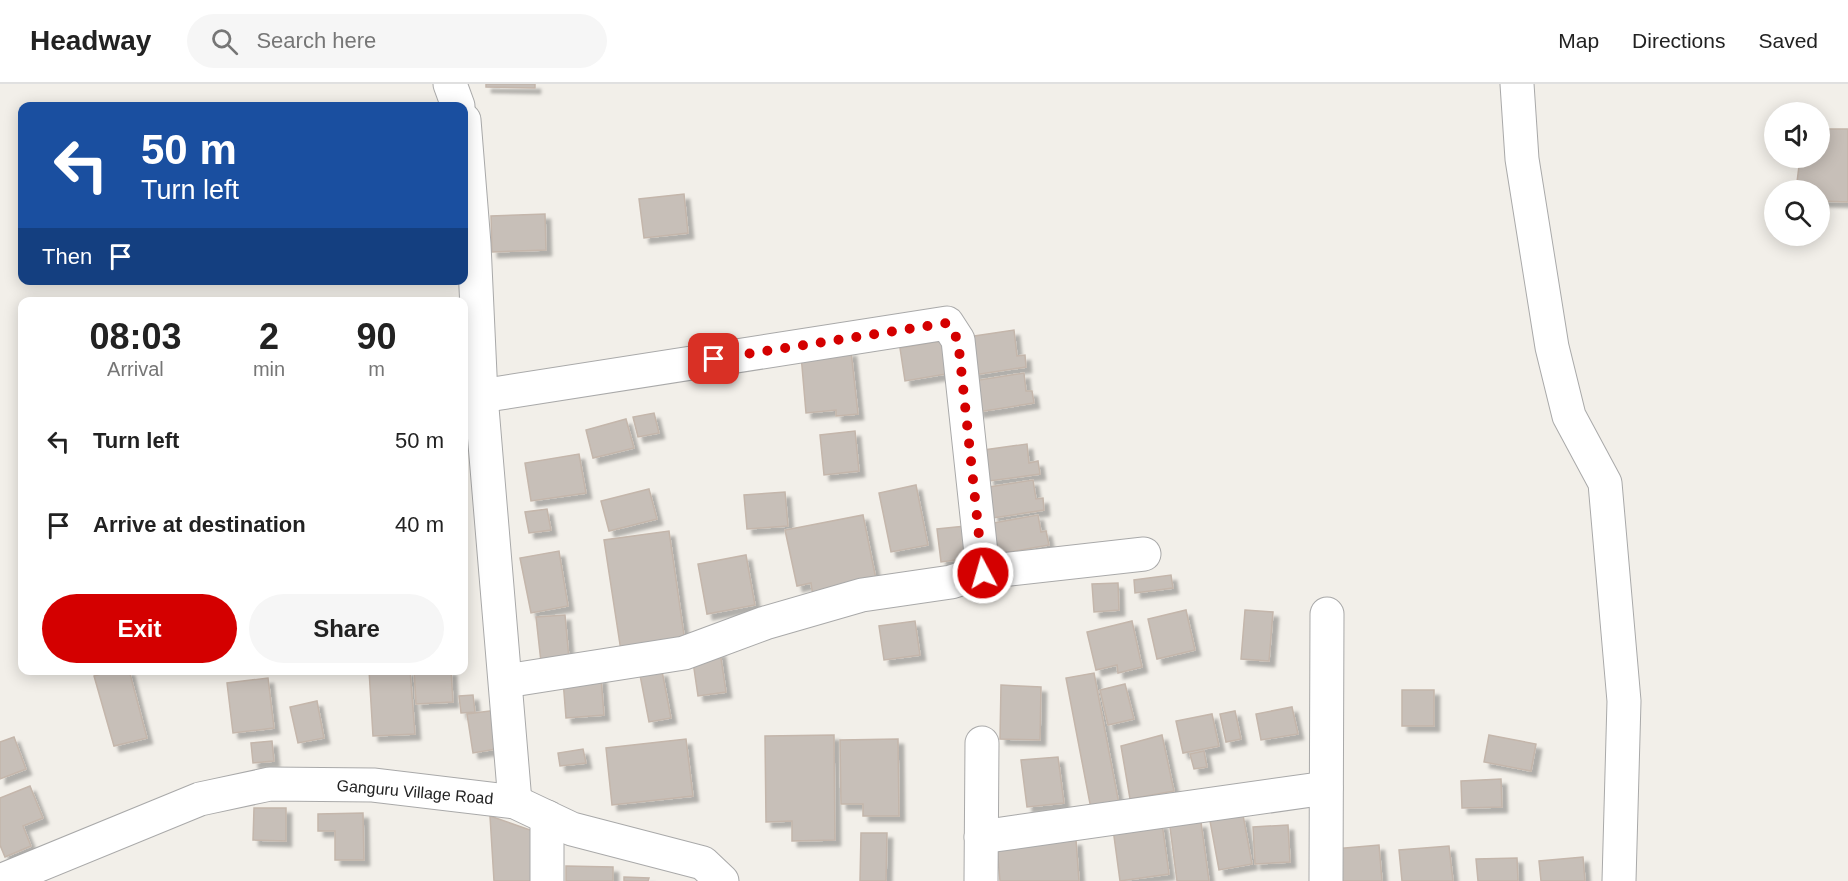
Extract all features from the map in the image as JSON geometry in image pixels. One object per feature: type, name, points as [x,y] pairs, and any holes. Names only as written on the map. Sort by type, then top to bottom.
[{"type":"street","points":[[450,84],[457,102]]},
{"type":"street","points":[[1517,84],[1522,159],[1552,347],[1569,416],[1605,483],[1624,701],[1619,881]]},
{"type":"street","points":[[468,170],[482,396],[515,802]]},
{"type":"street","points":[[482,396],[947,323],[958,340],[983,573]]},
{"type":"street","points":[[506,681],[684,653],[765,623],[862,595],[951,582],[983,573],[1144,554]]},
{"type":"street","points":[[1326,881],[1327,614]]},
{"type":"street","points":[[981,881],[982,743]]},
{"type":"street","name":"Ganguru Village Road","points":[[0,881],[200,799],[270,784],[373,785],[515,802],[572,829],[703,863],[722,881]]},
{"type":"street","points":[[981,837],[1326,788]]},
{"type":"street","points":[[547,817],[547,881]]},
{"type":"building","points":[[486,84],[535,84],[535,88],[486,87]]},
{"type":"building","points":[[1830,129],[1848,129],[1848,202],[1830,201],[1830,180],[1797,180],[1799,168],[1830,168]]},
{"type":"building","points":[[684,194],[688,233],[644,238],[639,199]]},
{"type":"building","points":[[545,214],[546,250],[492,252],[491,216]]},
{"type":"building","points":[[1014,330],[1017,356],[1025,355],[1026,367],[974,375],[968,337]]},
{"type":"building","points":[[946,340],[952,373],[905,381],[900,348]]},
{"type":"building","points":[[851,351],[858,414],[836,416],[836,410],[806,413],[801,355]]},
{"type":"building","points":[[1024,373],[1026,391],[1032,391],[1034,403],[978,412],[973,381]]},
{"type":"building","points":[[654,413],[659,433],[638,437],[633,417]]},
{"type":"building","points":[[626,419],[634,448],[593,458],[586,430]]},
{"type":"building","points":[[855,431],[859,471],[824,475],[820,435]]},
{"type":"building","points":[[1027,444],[1029,463],[1038,461],[1040,474],[989,481],[984,450]]},
{"type":"building","points":[[579,454],[586,493],[531,501],[525,463]]},
{"type":"building","points":[[1033,480],[1036,499],[1043,498],[1044,510],[993,518],[989,487]]},
{"type":"building","points":[[916,485],[928,545],[891,552],[879,493]]},
{"type":"building","points":[[649,489],[657,519],[609,531],[601,501]]},
{"type":"building","points":[[785,492],[788,526],[747,529],[744,495]]},
{"type":"building","points":[[547,509],[551,530],[529,533],[525,512]]},
{"type":"building","points":[[863,515],[877,584],[813,597],[811,583],[797,586],[785,530]]},
{"type":"building","points":[[1038,515],[1041,532],[1046,531],[1049,545],[998,554],[993,523]]},
{"type":"building","points":[[975,525],[979,557],[941,562],[937,529]]},
{"type":"building","points":[[669,531],[685,642],[621,651],[604,540]]},
{"type":"building","points":[[559,551],[568,606],[531,613],[520,558]]},
{"type":"building","points":[[746,555],[755,605],[707,614],[698,564]]},
{"type":"building","points":[[1171,575],[1173,588],[1135,593],[1134,580]]},
{"type":"building","points":[[1118,583],[1119,610],[1094,612],[1092,584]]},
{"type":"building","points":[[1186,610],[1195,650],[1157,659],[1148,619]]},
{"type":"building","points":[[1245,610],[1273,612],[1269,661],[1241,659]]},
{"type":"building","points":[[565,615],[569,659],[541,662],[536,617]]},
{"type":"building","points":[[915,621],[920,655],[884,660],[879,626]]},
{"type":"building","points":[[1132,621],[1142,667],[1118,673],[1117,665],[1096,670],[1087,632]]},
{"type":"building","points":[[720,651],[726,692],[698,696],[692,655]]},
{"type":"building","points":[[662,671],[671,718],[649,722],[640,675]]},
{"type":"building","points":[[1094,673],[1119,804],[1091,809],[1066,678]]},
{"type":"building","points":[[130,675],[147,738],[114,746],[94,676]]},
{"type":"building","points":[[369,675],[410,675],[415,734],[373,736]]},
{"type":"building","points":[[414,675],[451,675],[453,702],[416,704]]},
{"type":"building","points":[[601,677],[604,715],[566,718],[563,680]]},
{"type":"building","points":[[268,678],[274,728],[233,733],[227,683]]},
{"type":"building","points":[[1125,684],[1134,719],[1108,725],[1100,690]]},
{"type":"building","points":[[1001,685],[1041,687],[1040,740],[1000,739]]},
{"type":"building","points":[[1402,690],[1434,690],[1434,726],[1402,726]]},
{"type":"building","points":[[473,695],[475,712],[461,713],[459,696]]},
{"type":"building","points":[[317,701],[324,738],[298,743],[290,707]]},
{"type":"building","points":[[1292,707],[1298,734],[1261,740],[1256,714]]},
{"type":"building","points":[[497,710],[502,748],[473,753],[467,714]]},
{"type":"building","points":[[1235,711],[1241,739],[1226,742],[1220,714]]},
{"type":"building","points":[[1212,714],[1219,746],[1183,753],[1176,721]]},
{"type":"building","points":[[834,735],[835,840],[792,841],[792,821],[766,822],[765,736]]},
{"type":"building","points":[[1162,735],[1174,791],[1130,799],[1121,746]]},
{"type":"building","points":[[1489,735],[1536,744],[1531,771],[1484,762]]},
{"type":"building","points":[[14,737],[26,769],[0,779],[0,742]]},
{"type":"building","points":[[686,739],[693,796],[612,805],[606,748]]},
{"type":"building","points":[[898,739],[899,816],[863,816],[863,804],[841,804],[840,740]]},
{"type":"building","points":[[272,741],[274,761],[253,763],[251,743]]},
{"type":"building","points":[[583,749],[586,763],[560,766],[558,753]]},
{"type":"building","points":[[1204,751],[1207,767],[1194,769],[1190,754]]},
{"type":"building","points":[[1058,757],[1064,803],[1027,807],[1021,760]]},
{"type":"building","points":[[1501,779],[1502,807],[1462,808],[1461,781]]},
{"type":"building","points":[[30,786],[43,818],[23,826],[31,846],[5,857],[0,845],[0,798]]},
{"type":"building","points":[[254,808],[286,808],[286,841],[253,840]]},
{"type":"building","points":[[363,813],[364,860],[335,860],[335,831],[318,831],[318,814]]},
{"type":"building","points":[[1243,815],[1252,864],[1219,870],[1210,821]]},
{"type":"building","points":[[490,816],[533,831],[537,881],[494,881]]},
{"type":"building","points":[[1201,822],[1209,881],[1177,881],[1170,827]]},
{"type":"building","points":[[1162,823],[1169,874],[1120,881],[1113,829]]},
{"type":"building","points":[[1288,825],[1290,862],[1255,864],[1253,827]]},
{"type":"building","points":[[861,833],[887,833],[886,881],[860,881]]},
{"type":"building","points":[[1076,840],[1079,881],[1000,881],[997,847]]},
{"type":"building","points":[[1379,845],[1382,881],[1337,881],[1334,849]]},
{"type":"building","points":[[1449,846],[1453,881],[1402,881],[1399,850]]},
{"type":"building","points":[[1583,857],[1585,881],[1541,881],[1539,861]]},
{"type":"building","points":[[1517,858],[1518,881],[1478,881],[1476,859]]},
{"type":"building","points":[[566,866],[613,867],[613,881],[566,881]]},
{"type":"building","points":[[624,877],[649,878],[648,881],[624,881]]},
{"type":"route","points":[[714,359],[947,323],[958,340],[983,573]]}]
